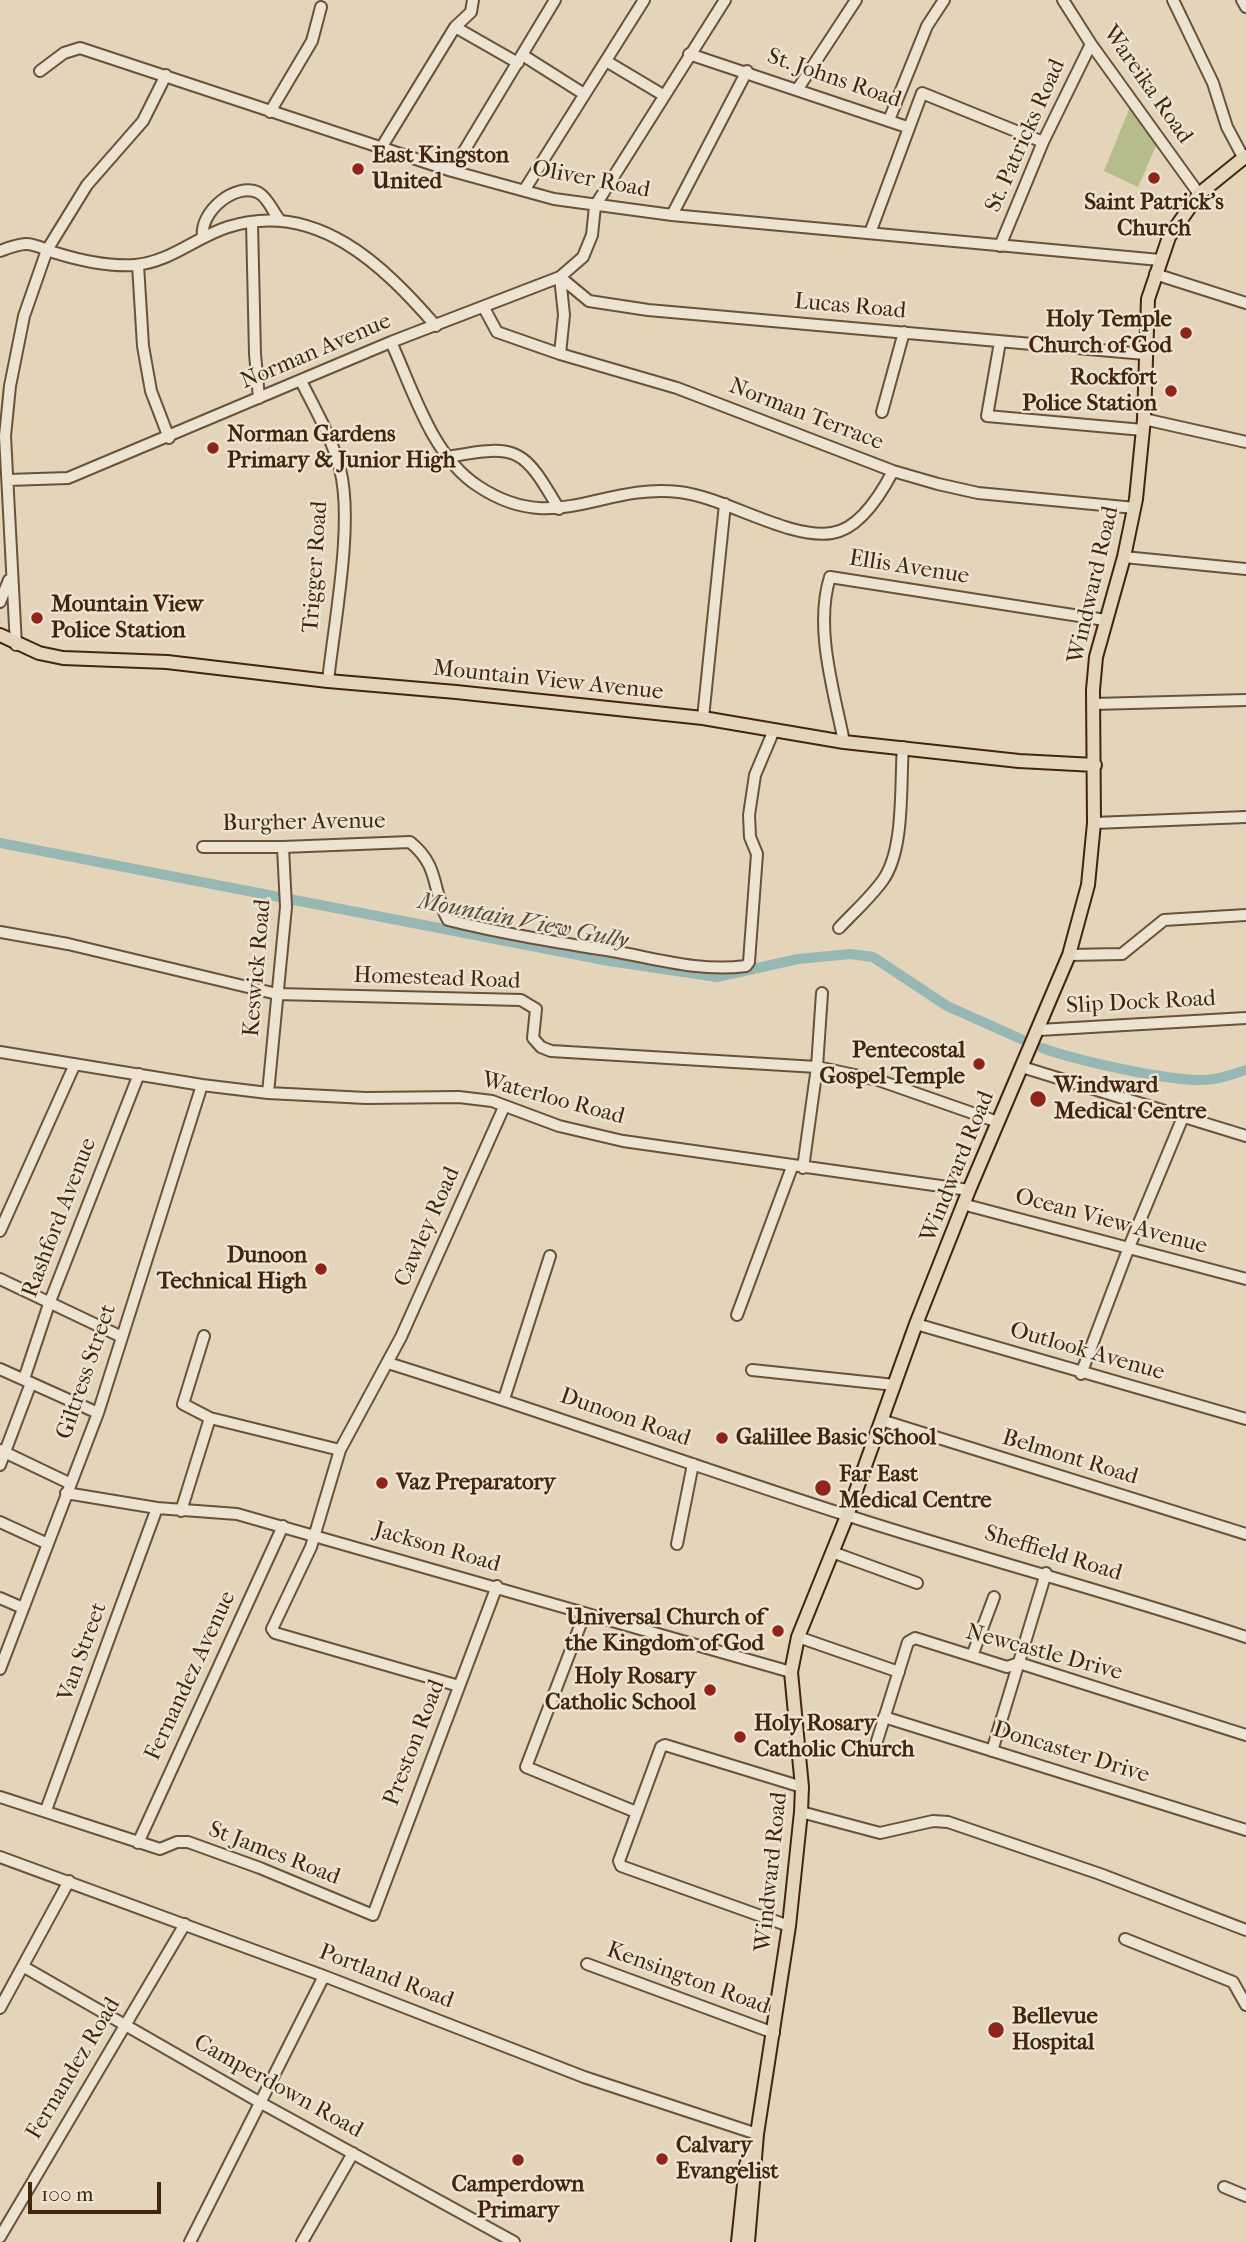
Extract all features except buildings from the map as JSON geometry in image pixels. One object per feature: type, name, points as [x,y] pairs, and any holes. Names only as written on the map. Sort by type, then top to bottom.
[{"type":"main road","name":"Windward Road","points":[[748,2242],[757,2134],[775,2033],[801,1812],[802,1787],[791,1672],[798,1637],[847,1516],[916,1324],[966,1205],[969,1190],[1069,955],[1088,885],[1094,823],[1096,765],[1093,704],[1096,657],[1125,557],[1135,508],[1143,424],[1148,299],[1169,237],[1199,194],[1245,157]]},
{"type":"main road","name":"Mountain View Avenue","points":[[0,635],[16,645],[63,658],[167,662],[328,681],[703,718],[844,742],[1019,761],[1096,765]]},
{"type":"main road","name":"Windward Road","points":[[738,2242],[746,2165],[757,2134]]},
{"type":"street","points":[[380,148],[455,27],[471,12],[473,0]]},
{"type":"street","points":[[452,171],[555,0]]},
{"type":"street","points":[[525,189],[643,0]]},
{"type":"street","points":[[595,206],[725,0]]},
{"type":"street","points":[[797,90],[856,0]]},
{"type":"street","points":[[889,120],[927,26],[944,0]]},
{"type":"street","name":"Wareika Road","points":[[1063,0],[1091,44],[1199,194]]},
{"type":"street","points":[[1173,0],[1213,83],[1227,127],[1245,157]]},
{"type":"street","points":[[1242,0],[1246,7]]},
{"type":"street","points":[[270,111],[312,41],[321,7]]},
{"type":"street","points":[[455,27],[584,94]]},
{"type":"street","name":"St. Patricks Road","points":[[1000,246],[1043,142],[1091,44]]},
{"type":"street","name":"Oliver Road","points":[[40,71],[53,60],[80,48],[452,171],[595,206],[1160,260]]},
{"type":"street","name":"St. Johns Road","points":[[689,54],[747,71],[907,127]]},
{"type":"street","points":[[606,61],[663,95]]},
{"type":"street","points":[[672,215],[747,71]]},
{"type":"street","points":[[16,645],[10,574],[8,481],[2,435],[24,316],[47,250],[87,185],[144,121],[166,75]]},
{"type":"street","points":[[870,233],[907,127],[922,93],[1043,142]]},
{"type":"street","points":[[203,237],[202,229],[209,211],[217,203],[246,191],[259,193],[264,197],[279,219]]},
{"type":"street","name":"Norman Avenue","points":[[8,481],[68,478],[169,438],[391,342],[560,277],[583,257],[592,235],[595,206]]},
{"type":"street","points":[[0,251],[24,244],[101,264],[138,265],[178,253],[203,237],[229,227],[279,219],[304,225],[347,244],[396,280],[436,326]]},
{"type":"street","points":[[252,222],[255,354],[259,398]]},
{"type":"street","points":[[138,265],[143,346],[150,390],[169,438]]},
{"type":"street","points":[[1155,274],[1246,303]]},
{"type":"street","points":[[560,277],[564,315],[560,354]]},
{"type":"street","name":"Lucas Road","points":[[560,277],[589,301],[648,310],[1145,354]]},
{"type":"street","name":"Norman Terrace","points":[[484,308],[497,332],[560,354],[677,388],[894,471],[978,493],[1135,508]]},
{"type":"street","points":[[882,412],[904,332]]},
{"type":"street","points":[[391,342],[432,432],[448,457],[477,486],[516,505],[537,510],[559,509],[634,492],[680,492],[725,504],[805,532],[830,534],[844,530],[855,521],[878,496],[894,471]]},
{"type":"street","points":[[1000,342],[987,416],[1143,424],[1246,442]]},
{"type":"street","name":"Trigger Road","points":[[301,381],[327,433],[340,470],[344,503],[328,681]]},
{"type":"street","points":[[448,457],[486,451],[518,455],[537,469],[559,509]]},
{"type":"street","points":[[703,718],[725,504]]},
{"type":"street","points":[[1125,557],[1246,569]]},
{"type":"street","points":[[0,602],[10,574]]},
{"type":"street","name":"Ellis Avenue","points":[[844,742],[823,610],[830,577],[1105,620]]},
{"type":"street","points":[[1093,704],[1246,699]]},
{"type":"street","name":"Burgher Avenue","points":[[203,847],[283,848],[410,842],[425,856],[434,870],[448,920],[503,934],[674,964],[723,969],[746,966],[749,962],[757,854],[750,837],[749,814],[755,775],[774,730]]},
{"type":"street","points":[[839,928],[884,879],[891,865],[896,845],[903,747]]},
{"type":"street","points":[[1094,823],[1246,817]]},
{"type":"street","name":"Keswick Road","points":[[268,1093],[287,891],[283,848]]},
{"type":"street","points":[[1069,955],[1122,954],[1164,920],[1246,915]]},
{"type":"street","name":"Homestead Road","points":[[0,932],[68,944],[277,994],[521,1000],[536,1009],[533,1038],[541,1047],[551,1051],[817,1067],[902,1087],[998,1122]]},
{"type":"street","points":[[737,1315],[797,1167],[817,1067],[822,993]]},
{"type":"street","name":"Slip Dock Road","points":[[1039,1030],[1246,1018]]},
{"type":"street","name":"Waterloo Road","points":[[1,1055],[268,1093],[366,1098],[459,1097],[492,1101],[559,1126],[622,1140],[969,1190]]},
{"type":"street","points":[[0,1231],[75,1064]]},
{"type":"street","points":[[1022,1067],[1246,1136]]},
{"type":"street","name":"Rashford Avenue","points":[[0,1465],[49,1304],[139,1074]]},
{"type":"street","name":"Giltress Street","points":[[0,1668],[98,1413],[202,1085]]},
{"type":"street","name":"Cawley Road","points":[[458,1686],[273,1631],[316,1535],[340,1450],[388,1363],[504,1107]]},
{"type":"street","points":[[1081,1374],[1129,1247],[1183,1117]]},
{"type":"street","name":"Ocean View Avenue","points":[[966,1205],[1246,1279]]},
{"type":"street","points":[[504,1399],[550,1256]]},
{"type":"street","points":[[0,1279],[122,1337]]},
{"type":"street","name":"Outlook Avenue","points":[[916,1324],[1081,1374],[1244,1418]]},
{"type":"street","points":[[204,1336],[183,1404],[210,1418],[340,1450]]},
{"type":"street","name":"Dunoon Road","points":[[388,1363],[504,1399],[847,1516]]},
{"type":"street","points":[[0,1369],[98,1413]]},
{"type":"street","points":[[752,1370],[895,1385]]},
{"type":"street","points":[[1244,1418],[1246,1406]]},
{"type":"street","points":[[181,1511],[210,1418]]},
{"type":"street","name":"Belmont Road","points":[[881,1420],[1246,1534]]},
{"type":"street","name":"Jackson Road","points":[[2,1452],[68,1488],[157,1508],[237,1514],[283,1525],[791,1672]]},
{"type":"street","points":[[677,1544],[694,1464]]},
{"type":"street","name":"Van Street","points":[[46,1810],[157,1508]]},
{"type":"street","name":"Sheffield Road","points":[[847,1516],[1046,1573],[1246,1637]]},
{"type":"street","points":[[0,1522],[47,1544]]},
{"type":"street","name":"Fernandez Avenue","points":[[138,1843],[283,1525]]},
{"type":"street","points":[[832,1552],[917,1583]]},
{"type":"street","points":[[992,1751],[1046,1573]]},
{"type":"street","name":"Preston Road","points":[[373,1915],[497,1586]]},
{"type":"street","points":[[972,1656],[994,1597]]},
{"type":"street","points":[[0,1598],[23,1608]]},
{"type":"street","points":[[585,1613],[526,1767],[636,1812]]},
{"type":"street","points":[[798,1637],[899,1672],[877,1741]]},
{"type":"street","name":"Newcastle Drive","points":[[899,1672],[911,1639],[1007,1667],[1019,1663],[1246,1735]]},
{"type":"street","name":"Doncaster Drive","points":[[884,1717],[1246,1829]]},
{"type":"street","points":[[789,1926],[621,1866],[619,1861],[661,1747],[665,1745],[802,1787]]},
{"type":"street","name":"St James Road","points":[[0,1797],[160,1849],[177,1842],[188,1842],[260,1867],[373,1915]]},
{"type":"street","points":[[801,1812],[880,1833],[933,1821],[948,1822],[1112,1879],[1246,1930]]},
{"type":"street","name":"Portland Road","points":[[0,1857],[324,1976],[584,2077],[757,2134]]},
{"type":"street","points":[[0,2008],[69,1881]]},
{"type":"street","name":"Fernandez Road","points":[[0,2237],[184,1924]]},
{"type":"street","points":[[1125,1939],[1233,1982],[1246,2005]]},
{"type":"street","name":"Kensington Road","points":[[587,1964],[775,2033]]},
{"type":"street","name":"Camperdown Road","points":[[24,1967],[261,2103],[513,2242]]},
{"type":"street","points":[[190,2242],[324,1976]]},
{"type":"street","points":[[302,2242],[354,2153]]},
{"type":"street","points":[[1224,2187],[1246,2196]]},
{"type":"green space","points":[[1132,102],[1159,139],[1138,187],[1104,171]]},
{"type":"waterway","name":"Mountain View Gully","points":[[0,843],[609,961],[717,977],[798,959],[850,954],[873,957],[947,1006],[1021,1039]]},
{"type":"waterway","name":"Mountain View Gully","points":[[1042,1048],[1102,1065],[1178,1078],[1214,1079],[1246,1070]]},
{"type":"place","name":"East Kingston United","points":[[358,169]]},
{"type":"place","name":"Saint Patrick's Church","points":[[1154,178]]},
{"type":"place","name":"Holy Temple Church of God","points":[[1186,333]]},
{"type":"place","name":"Rockfort Police Station","points":[[1171,391]]},
{"type":"place","name":"Norman Gardens Primary & Junior High","points":[[213,448]]},
{"type":"place","name":"Mountain View Police Station","points":[[37,618]]},
{"type":"place","name":"Pentecostal Gospel Temple","points":[[979,1064]]},
{"type":"place","name":"Windward Medical Centre","points":[[1038,1099]]},
{"type":"place","name":"Dunoon Technical High","points":[[321,1269]]},
{"type":"place","name":"Galillee Basic School","points":[[722,1438]]},
{"type":"place","name":"Vaz Preparatory","points":[[382,1483]]},
{"type":"place","name":"Far East Medical Centre","points":[[823,1488]]},
{"type":"place","name":"Universal Church of the Kingdom of God","points":[[778,1631]]},
{"type":"place","name":"Holy Rosary Catholic School","points":[[710,1690]]},
{"type":"place","name":"Holy Rosary Catholic Church","points":[[740,1737]]},
{"type":"place","name":"Bellevue Hospital","points":[[996,2030]]},
{"type":"place","name":"Calvary Evangelist","points":[[662,2159]]},
{"type":"place","name":"Camperdown Primary","points":[[518,2160]]}]
